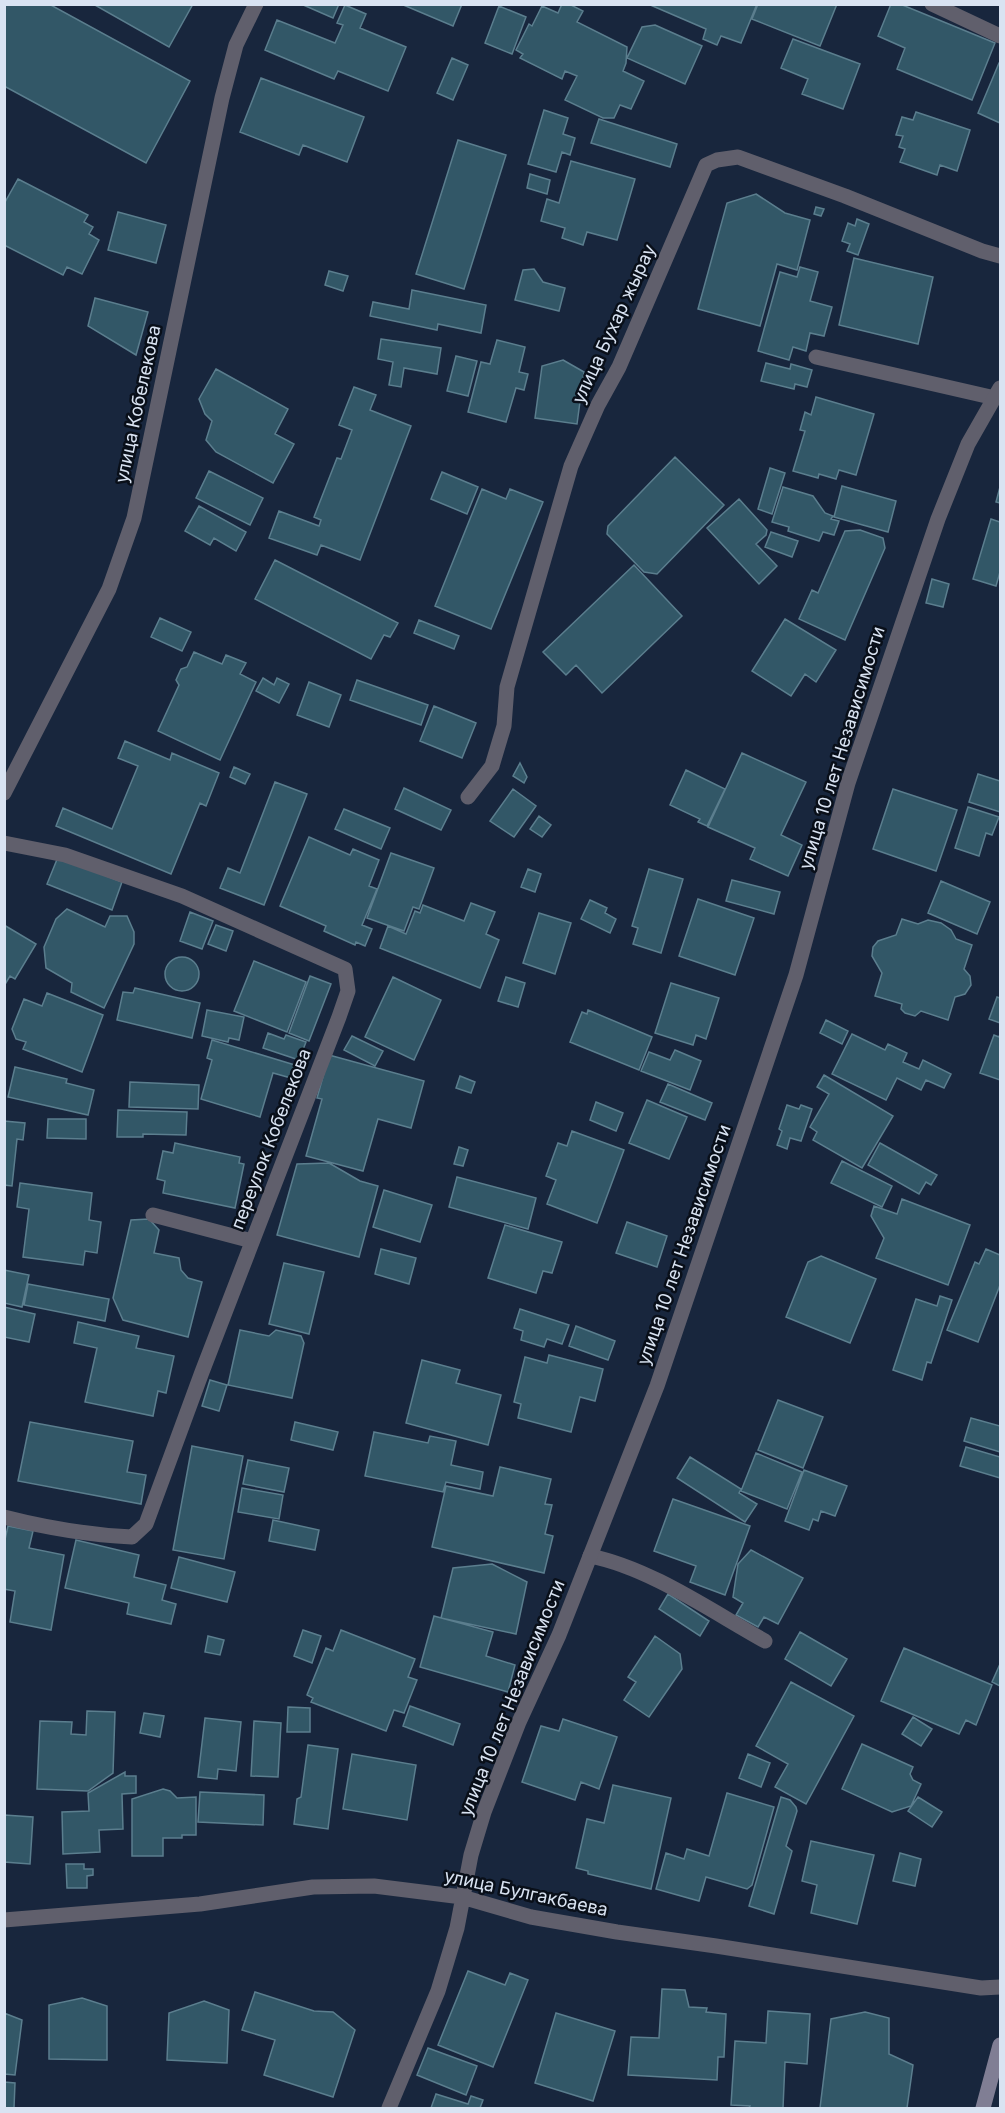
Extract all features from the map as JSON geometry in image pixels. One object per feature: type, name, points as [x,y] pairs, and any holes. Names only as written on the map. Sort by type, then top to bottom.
[{"type":"street","name":"улица Кобелекова","points":[[4,793],[109,589],[134,518],[222,98],[236,45],[256,4]]},
{"type":"street","points":[[932,4],[1000,36]]},
{"type":"street","name":"улица Бухар жырау","points":[[468,797],[492,766],[504,726],[507,687],[571,466],[598,405],[619,367],[706,165],[717,160],[738,157],[1000,256]]},
{"type":"street","points":[[816,357],[998,393]]},
{"type":"street","name":"улица 10 лет Независимости","points":[[389,2109],[438,1991],[457,1928],[471,1855],[484,1812],[519,1722],[559,1635],[657,1386],[788,997],[848,783],[934,530],[968,444],[998,393]]},
{"type":"street","name":"переулок Кобелекова","points":[[4,843],[65,855],[182,896],[345,969],[348,991],[146,1524],[132,1537],[102,1536],[46,1527],[4,1517]]},
{"type":"street","points":[[153,1215],[252,1241]]},
{"type":"street","points":[[590,1556],[612,1560],[652,1577],[765,1641]]},
{"type":"street","name":"улица Булгакбаева","points":[[4,1920],[200,1904],[313,1887],[374,1886],[462,1897],[531,1917],[617,1932],[981,1988],[1000,1987]]},
{"type":"street","points":[[983,2109],[1000,2045]]},
{"type":"building","points":[[4,4],[49,4],[190,81],[146,163],[4,86]]},
{"type":"building","points":[[93,4],[193,4],[169,47]]},
{"type":"building","points":[[301,4],[339,4],[333,18]]},
{"type":"building","points":[[401,4],[462,4],[453,26]]},
{"type":"building","points":[[562,4],[569,4],[583,11],[577,22],[627,47],[623,71],[644,81],[631,109],[620,105],[614,118],[603,118],[565,100],[577,76],[565,71],[562,79],[520,58],[523,54],[516,50],[529,24],[532,26],[542,6],[558,13]]},
{"type":"building","points":[[648,4],[757,4],[741,43],[721,36],[717,45],[703,39],[706,29]]},
{"type":"building","points":[[758,4],[837,4],[820,46],[752,19]]},
{"type":"building","points":[[891,4],[900,4],[995,43],[972,100],[897,69],[905,48],[878,36]]},
{"type":"building","points":[[345,5],[366,14],[360,28],[406,47],[388,91],[338,71],[334,79],[265,50],[277,20],[335,43],[343,25],[337,23]]},
{"type":"building","points":[[499,6],[526,17],[512,54],[485,43]]},
{"type":"building","points":[[655,25],[702,46],[685,84],[627,58],[642,27]]},
{"type":"building","points":[[793,39],[860,64],[843,109],[802,94],[808,79],[781,68]]},
{"type":"building","points":[[452,58],[468,65],[453,100],[437,93]]},
{"type":"building","points":[[1000,63],[1000,123],[978,113]]},
{"type":"building","points":[[261,78],[364,117],[347,162],[303,145],[299,155],[240,132]]},
{"type":"building","points":[[544,110],[568,118],[563,134],[575,138],[570,155],[562,152],[556,172],[528,164]]},
{"type":"building","points":[[916,112],[970,130],[957,171],[940,165],[937,175],[900,162],[905,149],[899,147],[903,136],[896,135],[902,117],[913,120]]},
{"type":"building","points":[[599,119],[677,144],[670,167],[591,143]]},
{"type":"building","points":[[458,140],[506,155],[464,289],[416,274]]},
{"type":"building","points":[[571,161],[635,179],[617,240],[587,232],[583,245],[562,238],[565,228],[541,221],[547,199],[559,203]]},
{"type":"building","points":[[530,174],[550,180],[547,194],[527,188]]},
{"type":"building","points":[[18,179],[88,215],[84,222],[93,227],[89,234],[99,240],[82,274],[67,267],[63,275],[4,245],[4,204]]},
{"type":"building","points":[[756,194],[785,213],[810,220],[797,270],[777,264],[760,326],[698,309],[727,203]]},
{"type":"building","points":[[816,207],[824,209],[821,216],[814,214]]},
{"type":"building","points":[[118,212],[166,225],[156,263],[108,250]]},
{"type":"building","points":[[857,219],[869,224],[858,255],[847,251],[850,244],[842,241],[848,223],[855,226]]},
{"type":"building","points":[[854,258],[933,277],[918,344],[839,325]]},
{"type":"building","points":[[800,267],[818,272],[810,301],[832,307],[824,336],[810,333],[806,351],[793,347],[789,360],[758,351],[780,272],[797,277]]},
{"type":"building","points":[[534,269],[543,282],[565,288],[559,311],[515,300],[523,270]]},
{"type":"building","points":[[329,271],[348,276],[343,291],[325,285]]},
{"type":"building","points":[[412,290],[486,305],[481,333],[438,324],[437,330],[370,316],[373,302],[409,309]]},
{"type":"building","points":[[95,298],[148,312],[136,355],[88,326]]},
{"type":"building","points":[[381,339],[441,348],[437,374],[404,368],[401,387],[389,385],[393,362],[378,359]]},
{"type":"building","points":[[497,340],[525,347],[519,372],[528,374],[524,390],[516,388],[506,422],[468,412],[481,362],[490,364]]},
{"type":"building","points":[[456,356],[477,361],[468,396],[447,391]]},
{"type":"building","points":[[563,360],[584,372],[577,424],[535,418],[542,366]]},
{"type":"building","points":[[766,363],[790,369],[791,364],[812,370],[807,387],[795,384],[794,389],[761,381]]},
{"type":"building","points":[[216,369],[288,409],[275,434],[294,444],[273,483],[216,452],[206,440],[212,421],[205,414],[199,399]]},
{"type":"building","points":[[354,387],[376,395],[370,410],[411,426],[360,560],[321,545],[317,555],[269,538],[279,511],[319,526],[321,520],[314,517],[337,458],[341,459],[352,430],[339,425]]},
{"type":"building","points":[[816,397],[874,414],[856,475],[839,470],[836,479],[819,474],[818,478],[793,471],[805,431],[800,430],[805,412],[811,415]]},
{"type":"building","points":[[675,457],[724,505],[657,574],[644,572],[607,534],[608,526]]},
{"type":"building","points":[[770,468],[785,473],[772,514],[758,509]]},
{"type":"building","points":[[209,471],[263,498],[250,525],[196,498]]},
{"type":"building","points":[[442,472],[478,487],[467,514],[431,499]]},
{"type":"building","points":[[842,486],[896,501],[888,532],[834,517]]},
{"type":"building","points":[[783,487],[813,496],[825,513],[833,516],[831,519],[839,521],[834,535],[823,532],[819,541],[788,531],[789,527],[772,522]]},
{"type":"building","points":[[1000,487],[1000,503],[996,502]]},
{"type":"building","points":[[482,489],[506,499],[510,489],[543,502],[491,629],[435,606]]},
{"type":"building","points":[[739,499],[767,530],[766,535],[756,544],[777,566],[759,584],[707,528]]},
{"type":"building","points":[[199,506],[246,532],[236,551],[214,538],[210,545],[185,531]]},
{"type":"building","points":[[991,519],[1000,522],[1000,572],[996,586],[973,579]]},
{"type":"building","points":[[860,530],[883,538],[885,548],[845,640],[799,619],[812,590],[818,593],[845,531]]},
{"type":"building","points":[[771,532],[798,541],[792,557],[765,547]]},
{"type":"building","points":[[275,560],[398,623],[390,637],[384,635],[371,659],[255,599]]},
{"type":"building","points":[[634,565],[682,616],[602,693],[576,665],[566,675],[543,652]]},
{"type":"building","points":[[932,579],[949,584],[943,607],[926,603]]},
{"type":"building","points":[[160,618],[191,632],[182,651],[151,637]]},
{"type":"building","points":[[785,619],[836,650],[816,682],[805,674],[791,696],[752,671]]},
{"type":"building","points":[[419,620],[459,636],[454,649],[414,633]]},
{"type":"building","points":[[194,652],[222,664],[226,655],[246,663],[240,674],[256,682],[220,760],[158,731],[179,685],[176,680],[181,669],[187,667]]},
{"type":"building","points":[[263,678],[274,685],[277,678],[289,684],[279,703],[256,691]]},
{"type":"building","points":[[357,680],[428,705],[421,725],[350,700]]},
{"type":"building","points":[[309,682],[341,695],[329,727],[297,715]]},
{"type":"building","points":[[434,706],[476,723],[462,758],[420,741]]},
{"type":"building","points":[[125,741],[170,760],[172,753],[219,773],[206,806],[200,803],[171,874],[56,826],[63,808],[112,829],[138,766],[118,758]]},
{"type":"building","points":[[742,753],[806,782],[781,835],[802,845],[788,876],[750,859],[755,848],[708,827]]},
{"type":"building","points":[[520,763],[527,777],[524,783],[513,776]]},
{"type":"building","points":[[234,767],[250,774],[245,784],[230,777]]},
{"type":"building","points":[[686,770],[725,789],[707,826],[698,822],[700,819],[670,805]]},
{"type":"building","points":[[978,774],[1000,781],[1000,812],[969,802]]},
{"type":"building","points":[[275,782],[307,794],[264,905],[220,888],[228,868],[240,873]]},
{"type":"building","points":[[404,788],[451,810],[441,830],[395,809]]},
{"type":"building","points":[[513,789],[536,806],[514,837],[490,821]]},
{"type":"building","points":[[893,789],[957,810],[936,871],[873,849]]},
{"type":"building","points":[[968,807],[999,817],[992,835],[986,833],[979,856],[955,848]]},
{"type":"building","points":[[344,809],[390,828],[381,849],[335,829]]},
{"type":"building","points":[[539,816],[551,825],[542,837],[530,829]]},
{"type":"building","points":[[309,837],[350,855],[353,849],[379,860],[369,886],[377,889],[362,925],[372,929],[365,946],[356,942],[355,945],[324,931],[326,926],[280,906]]},
{"type":"building","points":[[391,853],[434,868],[419,909],[413,907],[404,931],[367,918]]},
{"type":"building","points":[[58,857],[122,882],[112,910],[47,884]]},
{"type":"building","points":[[528,869],[541,874],[535,892],[521,887]]},
{"type":"building","points":[[649,869],[683,879],[661,953],[633,944],[638,928],[632,926]]},
{"type":"building","points":[[732,880],[780,892],[774,914],[726,901]]},
{"type":"building","points":[[941,881],[990,902],[977,934],[928,913]]},
{"type":"building","points":[[698,899],[754,918],[735,975],[679,956]]},
{"type":"building","points":[[590,900],[607,908],[605,913],[616,919],[610,933],[581,919]]},
{"type":"building","points":[[471,903],[495,912],[486,934],[499,940],[480,988],[380,948],[388,926],[406,934],[415,911],[420,913],[423,905],[464,921]]},
{"type":"building","points":[[67,909],[105,927],[110,916],[127,916],[134,932],[134,944],[104,1008],[71,992],[72,983],[46,968],[44,947],[56,919]]},
{"type":"building","points":[[190,912],[213,921],[202,949],[180,941]]},
{"type":"building","points":[[539,913],[571,923],[555,974],[523,963]]},
{"type":"building","points":[[902,919],[918,924],[928,920],[941,923],[951,930],[956,939],[972,945],[964,969],[970,976],[971,985],[965,994],[955,997],[948,1020],[921,1011],[915,1016],[905,1013],[901,1009],[902,1004],[875,996],[882,973],[872,956],[873,947],[878,941],[896,935]]},
{"type":"building","points":[[4,925],[36,944],[15,979],[10,976],[4,986]]},
{"type":"building","points":[[216,925],[233,931],[226,951],[208,944]]},
{"type":"building","points":[[182,957],[194,962],[199,974],[194,986],[182,991],[170,986],[165,974],[170,962]]},
{"type":"building","points":[[254,961],[306,982],[287,1032],[234,1011]]},
{"type":"building","points":[[310,976],[331,984],[309,1041],[289,1033]]},
{"type":"building","points":[[393,977],[441,1000],[414,1060],[365,1037]]},
{"type":"building","points":[[506,977],[525,983],[518,1007],[498,1001]]},
{"type":"building","points":[[671,983],[719,998],[706,1039],[696,1035],[693,1045],[655,1033]]},
{"type":"building","points":[[135,988],[200,1003],[192,1038],[117,1020],[123,992],[133,993]]},
{"type":"building","points":[[47,993],[103,1015],[82,1072],[23,1049],[26,1042],[16,1039],[12,1029],[24,999],[42,1006]]},
{"type":"building","points":[[997,997],[1000,998],[1000,1023],[989,1019]]},
{"type":"building","points":[[207,1010],[244,1017],[239,1040],[229,1038],[228,1042],[202,1036]]},
{"type":"building","points":[[588,1010],[652,1037],[639,1070],[570,1042],[582,1012],[587,1014]]},
{"type":"building","points":[[826,1020],[848,1031],[842,1044],[820,1033]]},
{"type":"building","points":[[268,1033],[284,1039],[286,1035],[306,1042],[299,1060],[263,1048]]},
{"type":"building","points":[[852,1034],[885,1050],[888,1044],[907,1053],[903,1062],[919,1069],[923,1060],[951,1074],[944,1088],[926,1080],[921,1090],[897,1078],[886,1100],[832,1074]]},
{"type":"building","points":[[1000,1034],[1000,1080],[980,1073],[994,1035],[999,1037]]},
{"type":"building","points":[[352,1036],[383,1051],[375,1066],[344,1050]]},
{"type":"building","points":[[212,1040],[295,1065],[291,1078],[273,1073],[260,1117],[201,1099],[212,1060],[207,1058]]},
{"type":"building","points":[[675,1050],[701,1061],[690,1090],[641,1071],[649,1052],[670,1060]]},
{"type":"building","points":[[329,1055],[424,1081],[411,1128],[378,1119],[363,1171],[306,1156],[322,1099],[317,1098]]},
{"type":"building","points":[[15,1067],[67,1079],[66,1083],[94,1090],[88,1115],[8,1097]]},
{"type":"building","points":[[824,1075],[893,1116],[862,1168],[813,1140],[817,1132],[810,1127],[829,1094],[817,1087]]},
{"type":"building","points":[[460,1076],[475,1082],[471,1093],[456,1088]]},
{"type":"building","points":[[130,1082],[199,1085],[198,1109],[129,1107]]},
{"type":"building","points":[[668,1084],[712,1103],[705,1120],[660,1102]]},
{"type":"building","points":[[647,1100],[687,1117],[669,1159],[629,1143]]},
{"type":"building","points":[[596,1102],[623,1113],[616,1131],[590,1120]]},
{"type":"building","points":[[787,1105],[799,1109],[801,1105],[812,1109],[801,1141],[790,1138],[787,1149],[777,1145],[782,1131],[779,1129]]},
{"type":"building","points":[[118,1110],[187,1112],[186,1135],[143,1134],[143,1137],[117,1137]]},
{"type":"building","points":[[48,1119],[86,1119],[86,1139],[47,1138]]},
{"type":"building","points":[[4,1121],[25,1123],[23,1140],[17,1139],[12,1186],[4,1185]]},
{"type":"building","points":[[572,1131],[624,1150],[597,1223],[547,1204],[556,1180],[546,1176],[558,1143],[567,1146]]},
{"type":"building","points":[[175,1143],[240,1157],[239,1163],[244,1164],[235,1208],[163,1193],[165,1181],[157,1179],[163,1151],[173,1153]]},
{"type":"building","points":[[880,1143],[937,1175],[931,1185],[926,1182],[919,1194],[868,1165]]},
{"type":"building","points":[[459,1147],[468,1150],[463,1166],[454,1164]]},
{"type":"building","points":[[842,1161],[892,1186],[882,1207],[831,1183]]},
{"type":"building","points":[[329,1163],[360,1181],[378,1186],[359,1257],[277,1235],[297,1164]]},
{"type":"building","points":[[457,1177],[536,1198],[528,1229],[449,1207]]},
{"type":"building","points":[[20,1183],[92,1193],[89,1220],[101,1222],[97,1253],[85,1251],[83,1265],[23,1257],[29,1209],[17,1207]]},
{"type":"building","points":[[384,1190],[432,1205],[420,1242],[373,1227]]},
{"type":"building","points":[[902,1199],[970,1225],[948,1285],[876,1258],[884,1238],[871,1216],[874,1206],[897,1214]]},
{"type":"building","points":[[149,1219],[159,1230],[154,1253],[179,1258],[181,1270],[188,1278],[202,1282],[188,1337],[123,1320],[113,1298],[131,1220]]},
{"type":"building","points":[[627,1222],[667,1236],[657,1267],[616,1253]]},
{"type":"building","points":[[505,1225],[562,1242],[552,1273],[543,1271],[536,1293],[488,1278]]},
{"type":"building","points":[[381,1249],[416,1258],[409,1284],[375,1274]]},
{"type":"building","points":[[986,1249],[1000,1255],[1000,1285],[978,1342],[947,1330],[975,1262],[979,1264]]},
{"type":"building","points":[[821,1256],[876,1279],[850,1343],[786,1317],[808,1262]]},
{"type":"building","points":[[284,1263],[324,1272],[309,1334],[269,1324]]},
{"type":"building","points":[[4,1270],[29,1275],[22,1307],[4,1303]]},
{"type":"building","points":[[28,1284],[109,1299],[105,1321],[24,1305]]},
{"type":"building","points":[[940,1296],[952,1300],[931,1363],[927,1362],[922,1380],[893,1370],[916,1299],[937,1306]]},
{"type":"building","points":[[4,1307],[35,1314],[29,1342],[4,1337]]},
{"type":"building","points":[[520,1309],[569,1325],[562,1344],[547,1339],[544,1347],[521,1340],[523,1331],[514,1328]]},
{"type":"building","points":[[78,1322],[139,1336],[136,1348],[174,1356],[166,1393],[158,1391],[153,1416],[85,1402],[97,1348],[74,1343]]},
{"type":"building","points":[[576,1326],[615,1341],[608,1360],[569,1346]]},
{"type":"building","points":[[240,1330],[269,1336],[276,1330],[301,1336],[304,1343],[292,1398],[228,1385]]},
{"type":"building","points":[[549,1355],[603,1369],[595,1401],[580,1397],[571,1432],[518,1418],[521,1404],[514,1402],[525,1357],[547,1363]]},
{"type":"building","points":[[422,1360],[460,1370],[456,1383],[501,1395],[488,1445],[406,1423]]},
{"type":"building","points":[[210,1380],[227,1385],[219,1411],[202,1406]]},
{"type":"building","points":[[778,1400],[823,1417],[803,1468],[758,1450]]},
{"type":"building","points":[[971,1418],[1000,1426],[1000,1452],[964,1441]]},
{"type":"building","points":[[30,1422],[133,1441],[127,1472],[146,1475],[141,1504],[18,1481]]},
{"type":"building","points":[[295,1422],[338,1432],[333,1450],[291,1440]]},
{"type":"building","points":[[374,1432],[428,1443],[430,1436],[456,1441],[451,1465],[483,1472],[480,1489],[446,1482],[443,1492],[365,1476]]},
{"type":"building","points":[[192,1446],[243,1456],[224,1559],[173,1550]]},
{"type":"building","points":[[966,1447],[1000,1457],[1000,1478],[960,1466]]},
{"type":"building","points":[[756,1453],[802,1472],[787,1509],[741,1491]]},
{"type":"building","points":[[690,1457],[741,1489],[739,1493],[757,1504],[745,1522],[677,1478]]},
{"type":"building","points":[[248,1460],[289,1468],[284,1492],[243,1484]]},
{"type":"building","points":[[500,1467],[551,1479],[545,1504],[552,1505],[545,1534],[553,1536],[544,1573],[432,1547],[446,1486],[493,1496]]},
{"type":"building","points":[[804,1470],[847,1486],[835,1516],[821,1511],[818,1521],[813,1519],[809,1530],[785,1521]]},
{"type":"building","points":[[242,1488],[283,1495],[279,1519],[238,1512]]},
{"type":"building","points":[[673,1499],[750,1526],[725,1595],[690,1582],[696,1566],[654,1551]]},
{"type":"building","points":[[273,1520],[319,1530],[315,1550],[269,1541]]},
{"type":"building","points":[[8,1526],[33,1531],[29,1548],[64,1555],[51,1630],[10,1622],[15,1591],[4,1589],[4,1544]]},
{"type":"building","points":[[76,1540],[139,1555],[134,1577],[166,1585],[162,1600],[176,1604],[171,1624],[127,1614],[129,1603],[65,1588]]},
{"type":"building","points":[[751,1550],[803,1578],[778,1624],[764,1617],[758,1627],[736,1615],[743,1603],[733,1597],[738,1564]]},
{"type":"building","points":[[179,1557],[235,1572],[227,1602],[171,1588]]},
{"type":"building","points":[[492,1564],[527,1582],[516,1634],[441,1618],[453,1568]]},
{"type":"building","points":[[668,1594],[709,1621],[700,1636],[659,1609]]},
{"type":"building","points":[[434,1616],[493,1632],[486,1656],[515,1665],[508,1692],[420,1667]]},
{"type":"building","points":[[303,1630],[321,1636],[312,1663],[294,1656]]},
{"type":"building","points":[[341,1630],[415,1659],[408,1677],[417,1680],[404,1713],[394,1710],[386,1731],[311,1702],[313,1698],[307,1695],[326,1648],[333,1651]]},
{"type":"building","points":[[800,1632],[847,1659],[831,1686],[785,1659]]},
{"type":"building","points":[[208,1636],[224,1640],[220,1655],[205,1652]]},
{"type":"building","points":[[655,1636],[680,1654],[682,1669],[649,1717],[624,1700],[636,1682],[628,1677]]},
{"type":"building","points":[[904,1648],[992,1685],[976,1725],[966,1720],[959,1734],[881,1701]]},
{"type":"building","points":[[1000,1664],[1000,1686],[992,1682]]},
{"type":"building","points":[[791,1682],[854,1716],[806,1804],[775,1787],[788,1764],[756,1746]]},
{"type":"building","points":[[410,1706],[460,1724],[453,1745],[403,1726]]},
{"type":"building","points":[[288,1707],[310,1708],[310,1732],[287,1732]]},
{"type":"building","points":[[87,1711],[115,1712],[113,1773],[88,1791],[37,1789],[40,1721],[72,1722],[71,1734],[86,1735]]},
{"type":"building","points":[[144,1713],[164,1716],[160,1737],[140,1733]]},
{"type":"building","points":[[913,1717],[932,1729],[921,1746],[902,1734]]},
{"type":"building","points":[[205,1718],[241,1722],[236,1771],[218,1769],[217,1779],[198,1777]]},
{"type":"building","points":[[563,1719],[617,1737],[599,1789],[581,1782],[575,1800],[522,1782],[541,1726],[559,1731]]},
{"type":"building","points":[[254,1721],[281,1723],[278,1777],[251,1776]]},
{"type":"building","points":[[862,1744],[913,1767],[910,1774],[913,1780],[921,1784],[911,1806],[892,1812],[842,1789]]},
{"type":"building","points":[[308,1745],[338,1749],[328,1829],[294,1824],[297,1799],[301,1797]]},
{"type":"building","points":[[352,1754],[416,1765],[407,1820],[343,1809]]},
{"type":"building","points":[[748,1754],[770,1763],[761,1787],[739,1778]]},
{"type":"building","points":[[125,1772],[125,1776],[136,1776],[136,1793],[122,1794],[123,1829],[99,1830],[100,1852],[63,1854],[62,1812],[89,1811],[88,1793]]},
{"type":"building","points":[[613,1785],[671,1798],[651,1889],[588,1874],[588,1871],[576,1868],[587,1819],[604,1823]]},
{"type":"building","points":[[163,1789],[170,1791],[177,1798],[196,1797],[196,1835],[163,1838],[163,1856],[132,1856],[132,1799]]},
{"type":"building","points":[[200,1792],[264,1795],[263,1825],[198,1822]]},
{"type":"building","points":[[727,1793],[774,1807],[752,1885],[747,1889],[706,1877],[699,1901],[656,1889],[666,1853],[684,1859],[687,1849],[709,1856]]},
{"type":"building","points":[[781,1797],[790,1800],[797,1811],[786,1846],[792,1851],[774,1914],[749,1906]]},
{"type":"building","points":[[918,1797],[942,1812],[932,1827],[908,1811]]},
{"type":"building","points":[[4,1815],[33,1817],[30,1864],[4,1862]]},
{"type":"building","points":[[811,1841],[874,1855],[857,1924],[811,1913],[817,1885],[802,1881]]},
{"type":"building","points":[[900,1853],[921,1859],[915,1886],[893,1881]]},
{"type":"building","points":[[66,1864],[84,1864],[84,1869],[93,1869],[93,1875],[87,1876],[87,1888],[67,1888]]},
{"type":"building","points":[[468,1971],[505,1985],[510,1973],[528,1980],[493,2067],[438,2045]]},
{"type":"building","points":[[662,1989],[685,1990],[689,2007],[707,2008],[706,2012],[726,2014],[724,2057],[718,2057],[717,2080],[628,2075],[631,2037],[659,2038]]},
{"type":"building","points":[[255,1992],[314,2011],[333,2012],[355,2030],[333,2097],[264,2075],[275,2040],[242,2030]]},
{"type":"building","points":[[82,1998],[107,2006],[107,2060],[49,2059],[49,2005]]},
{"type":"building","points":[[204,2001],[229,2010],[227,2063],[167,2060],[169,2013]]},
{"type":"building","points":[[768,2011],[810,2014],[807,2064],[785,2062],[783,2108],[749,2108],[750,2106],[731,2105],[735,2041],[766,2043]]},
{"type":"building","points":[[865,2012],[889,2018],[889,2054],[913,2065],[907,2108],[820,2108],[831,2019]]},
{"type":"building","points":[[4,2013],[22,2020],[15,2075],[4,2074]]},
{"type":"building","points":[[556,2013],[615,2031],[593,2101],[535,2083]]},
{"type":"building","points":[[428,2048],[477,2066],[466,2095],[417,2075]]},
{"type":"building","points":[[4,2082],[15,2083],[14,2108],[4,2108]]},
{"type":"building","points":[[436,2094],[468,2104],[471,2096],[483,2100],[480,2108],[431,2108]]}]
